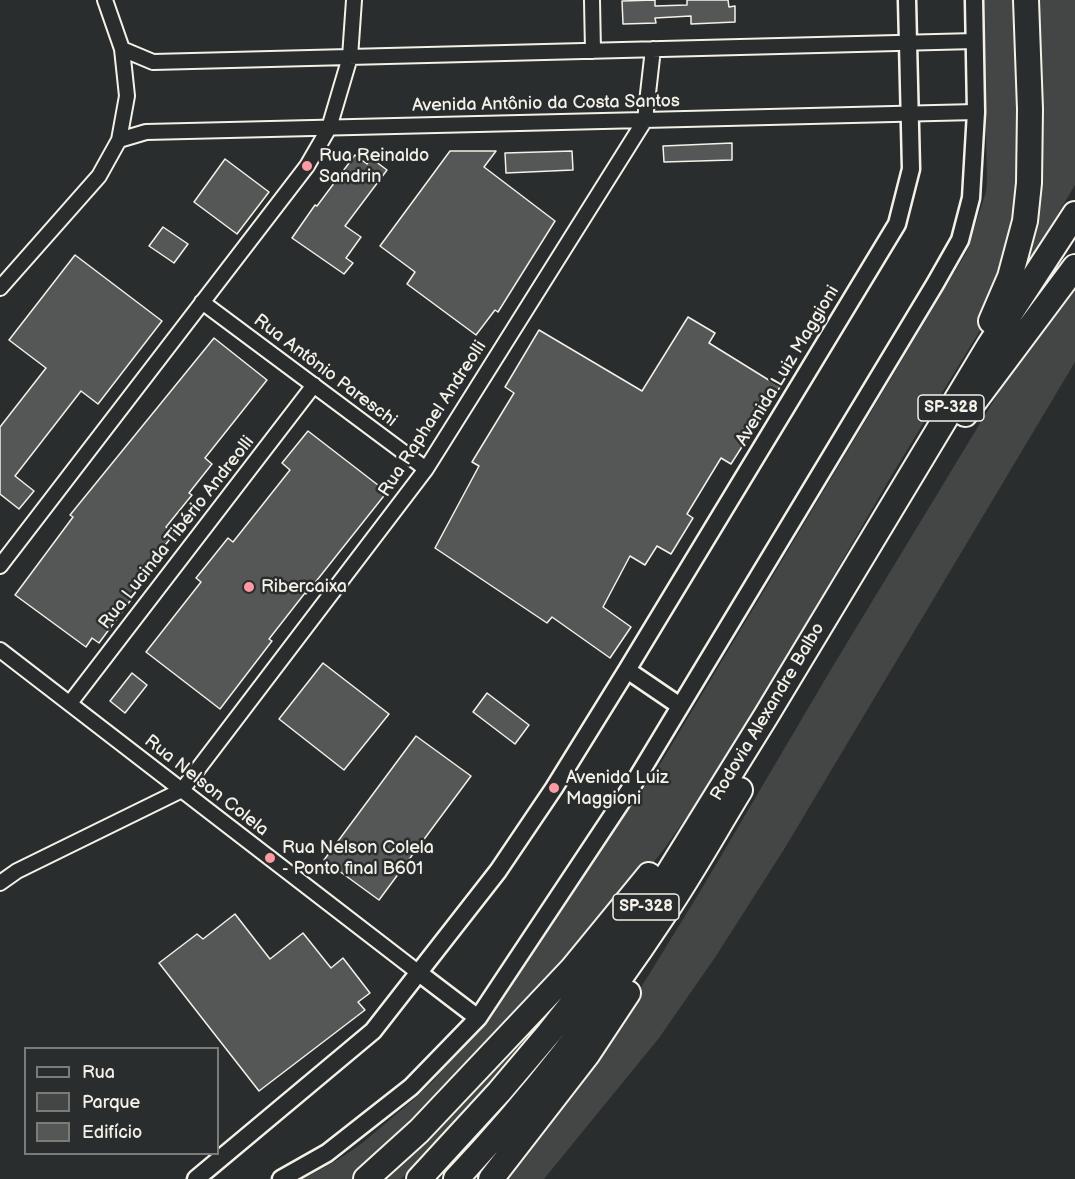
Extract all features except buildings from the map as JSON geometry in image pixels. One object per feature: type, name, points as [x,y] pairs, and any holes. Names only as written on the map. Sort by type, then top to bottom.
[{"type":"highway","points":[[832,606],[881,511],[994,317],[1010,277],[1025,221],[1029,183],[1030,109],[1026,0]]},
{"type":"highway","name":"Rodovia Alexandre Balbo","points":[[419,1179],[535,1050],[622,940],[658,890],[766,716],[988,346],[1075,216]]},
{"type":"highway","name":"Rodovia Alexandre Balbo","points":[[456,1179],[559,1059],[621,977],[665,913],[965,414],[1075,216]]},
{"type":"highway","points":[[965,414],[1075,267]]},
{"type":"highway","points":[[366,1179],[419,1131],[572,969],[638,891],[766,716]]},
{"type":"highway","points":[[491,1179],[587,1055],[618,1009],[674,915],[749,775]]},
{"type":"street","points":[[1,284],[99,176],[119,140],[128,96],[122,49],[105,0]]},
{"type":"street","points":[[0,566],[307,165],[329,128],[350,57],[354,0]]},
{"type":"street","points":[[592,0],[593,51]]},
{"type":"street","name":"Avenida Luiz Maggioni","points":[[196,1179],[373,1031],[498,871],[554,788],[627,670],[897,224],[911,169],[907,0]]},
{"type":"street","points":[[281,1179],[327,1153],[411,1088],[478,1018],[634,783],[936,284],[960,240],[971,198],[976,111],[974,0]]},
{"type":"street","points":[[122,49],[153,62],[975,41]]},
{"type":"street","name":"Rua Raphael Andreolli","points":[[0,883],[17,871],[182,790],[426,469],[645,120],[653,49]]},
{"type":"street","name":"Avenida Antônio da Costa Santos","points":[[119,140],[146,132],[976,111]]},
{"type":"street","name":"Rua Antônio Pareschi","points":[[202,302],[426,469]]},
{"type":"street","name":"Rua Lucinda Tibério Andreolli","points":[[70,703],[314,385]]},
{"type":"street","name":"Rua Nelson Colela","points":[[0,650],[419,973]]},
{"type":"street","points":[[627,670],[680,706]]},
{"type":"street","points":[[419,973],[478,1018]]},
{"type":"green space","points":[[983,0],[1021,0],[1025,173],[987,319],[890,478],[712,781],[664,849],[624,899],[358,1179],[303,1179],[361,1144],[413,1100],[434,1080],[483,1018],[656,771],[966,253],[986,192],[987,178]]},
{"type":"green space","points":[[1032,0],[1075,0],[1075,185],[1015,285]]},
{"type":"green space","points":[[1075,275],[1075,362],[783,851],[716,956],[659,1038],[544,1179],[501,1179],[632,1002],[1045,316]]},
{"type":"green space","points":[[575,984],[468,1107],[401,1179],[380,1179]]},
{"type":"place","name":"Rua Reinaldo Sandrin","points":[[307,166]]},
{"type":"place","name":"Ribercaixa","points":[[249,587]]},
{"type":"place","name":"Avenida Luiz Maggioni","points":[[554,788]]},
{"type":"place","name":"Rua Nelson Colela - Ponto final B601","points":[[270,858]]}]
